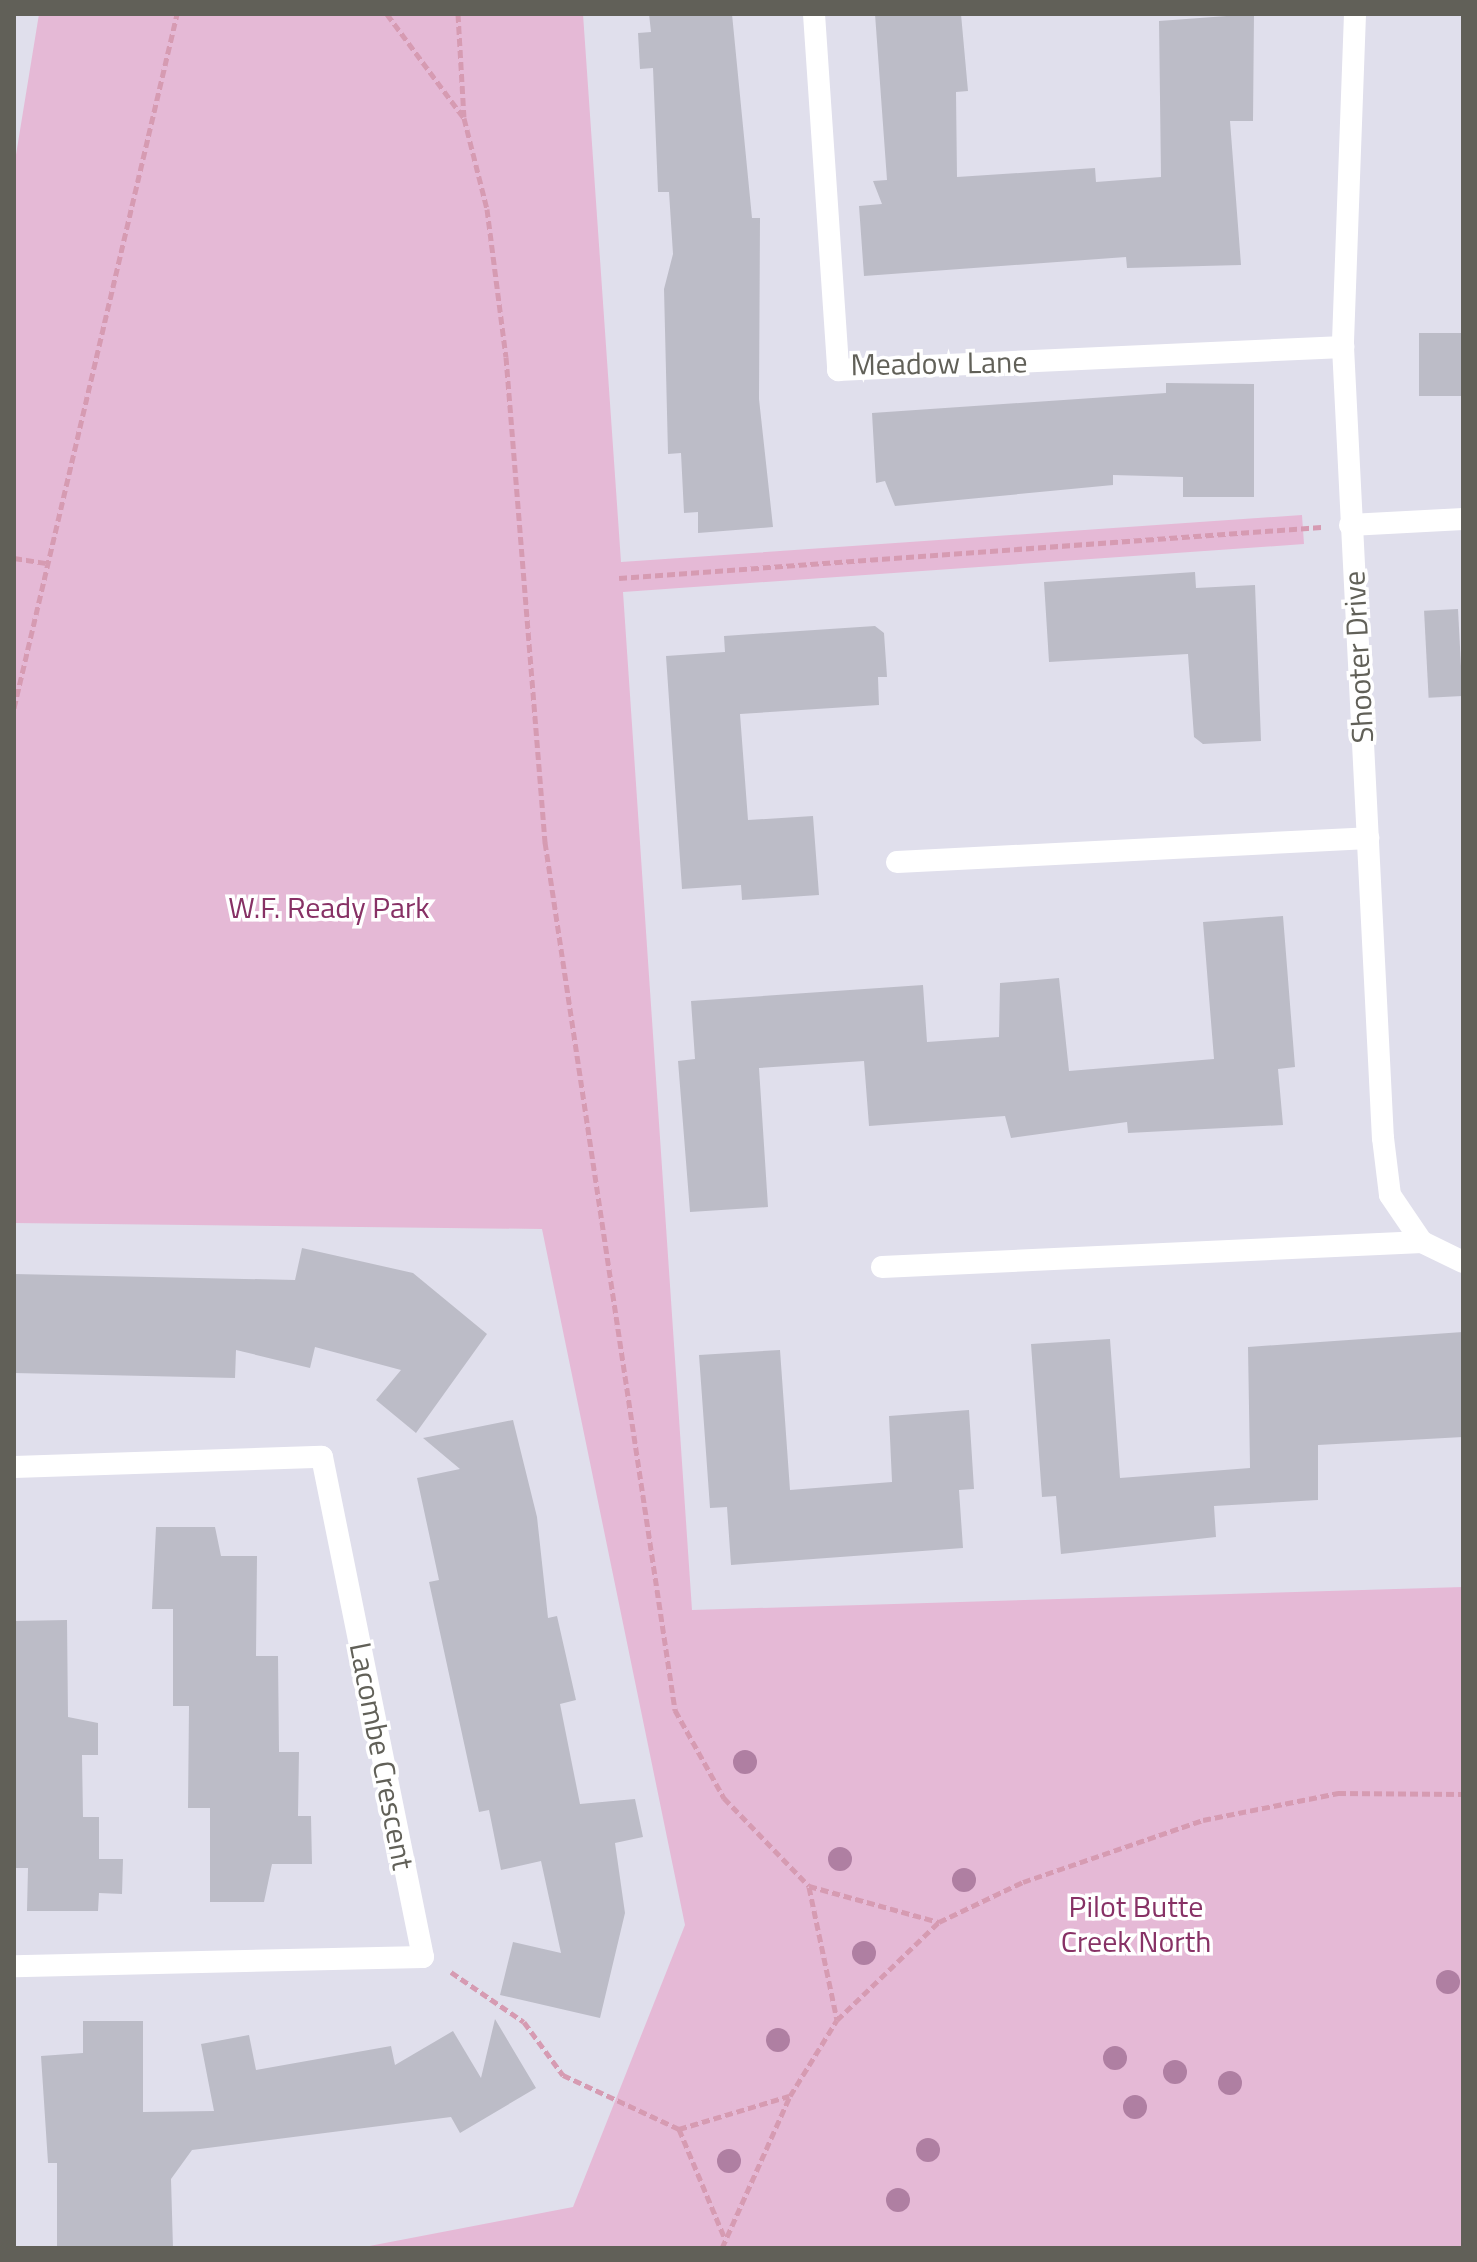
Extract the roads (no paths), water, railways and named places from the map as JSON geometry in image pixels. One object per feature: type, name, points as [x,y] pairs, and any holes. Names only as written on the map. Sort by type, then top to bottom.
[{"type":"street","name":"Meadow Lane","points":[[814,14],[838,370],[1343,347]]},
{"type":"street","name":"Shooter Drive","points":[[1355,14],[1343,347],[1350,525],[1390,1195],[1422,1242],[1463,1262]]},
{"type":"street","points":[[1350,525],[1463,519]]},
{"type":"street","points":[[897,862],[1368,838]]},
{"type":"street","points":[[882,1267],[1422,1242]]},
{"type":"street","name":"Lacombe Crescent","points":[[14,1467],[322,1457],[423,1957],[14,1966]]},
{"type":"park label","name":"W.F. Ready Park","points":[[329,907]]},
{"type":"park label","name":"Pilot Butte Creek North","points":[[1136,1923]]}]
